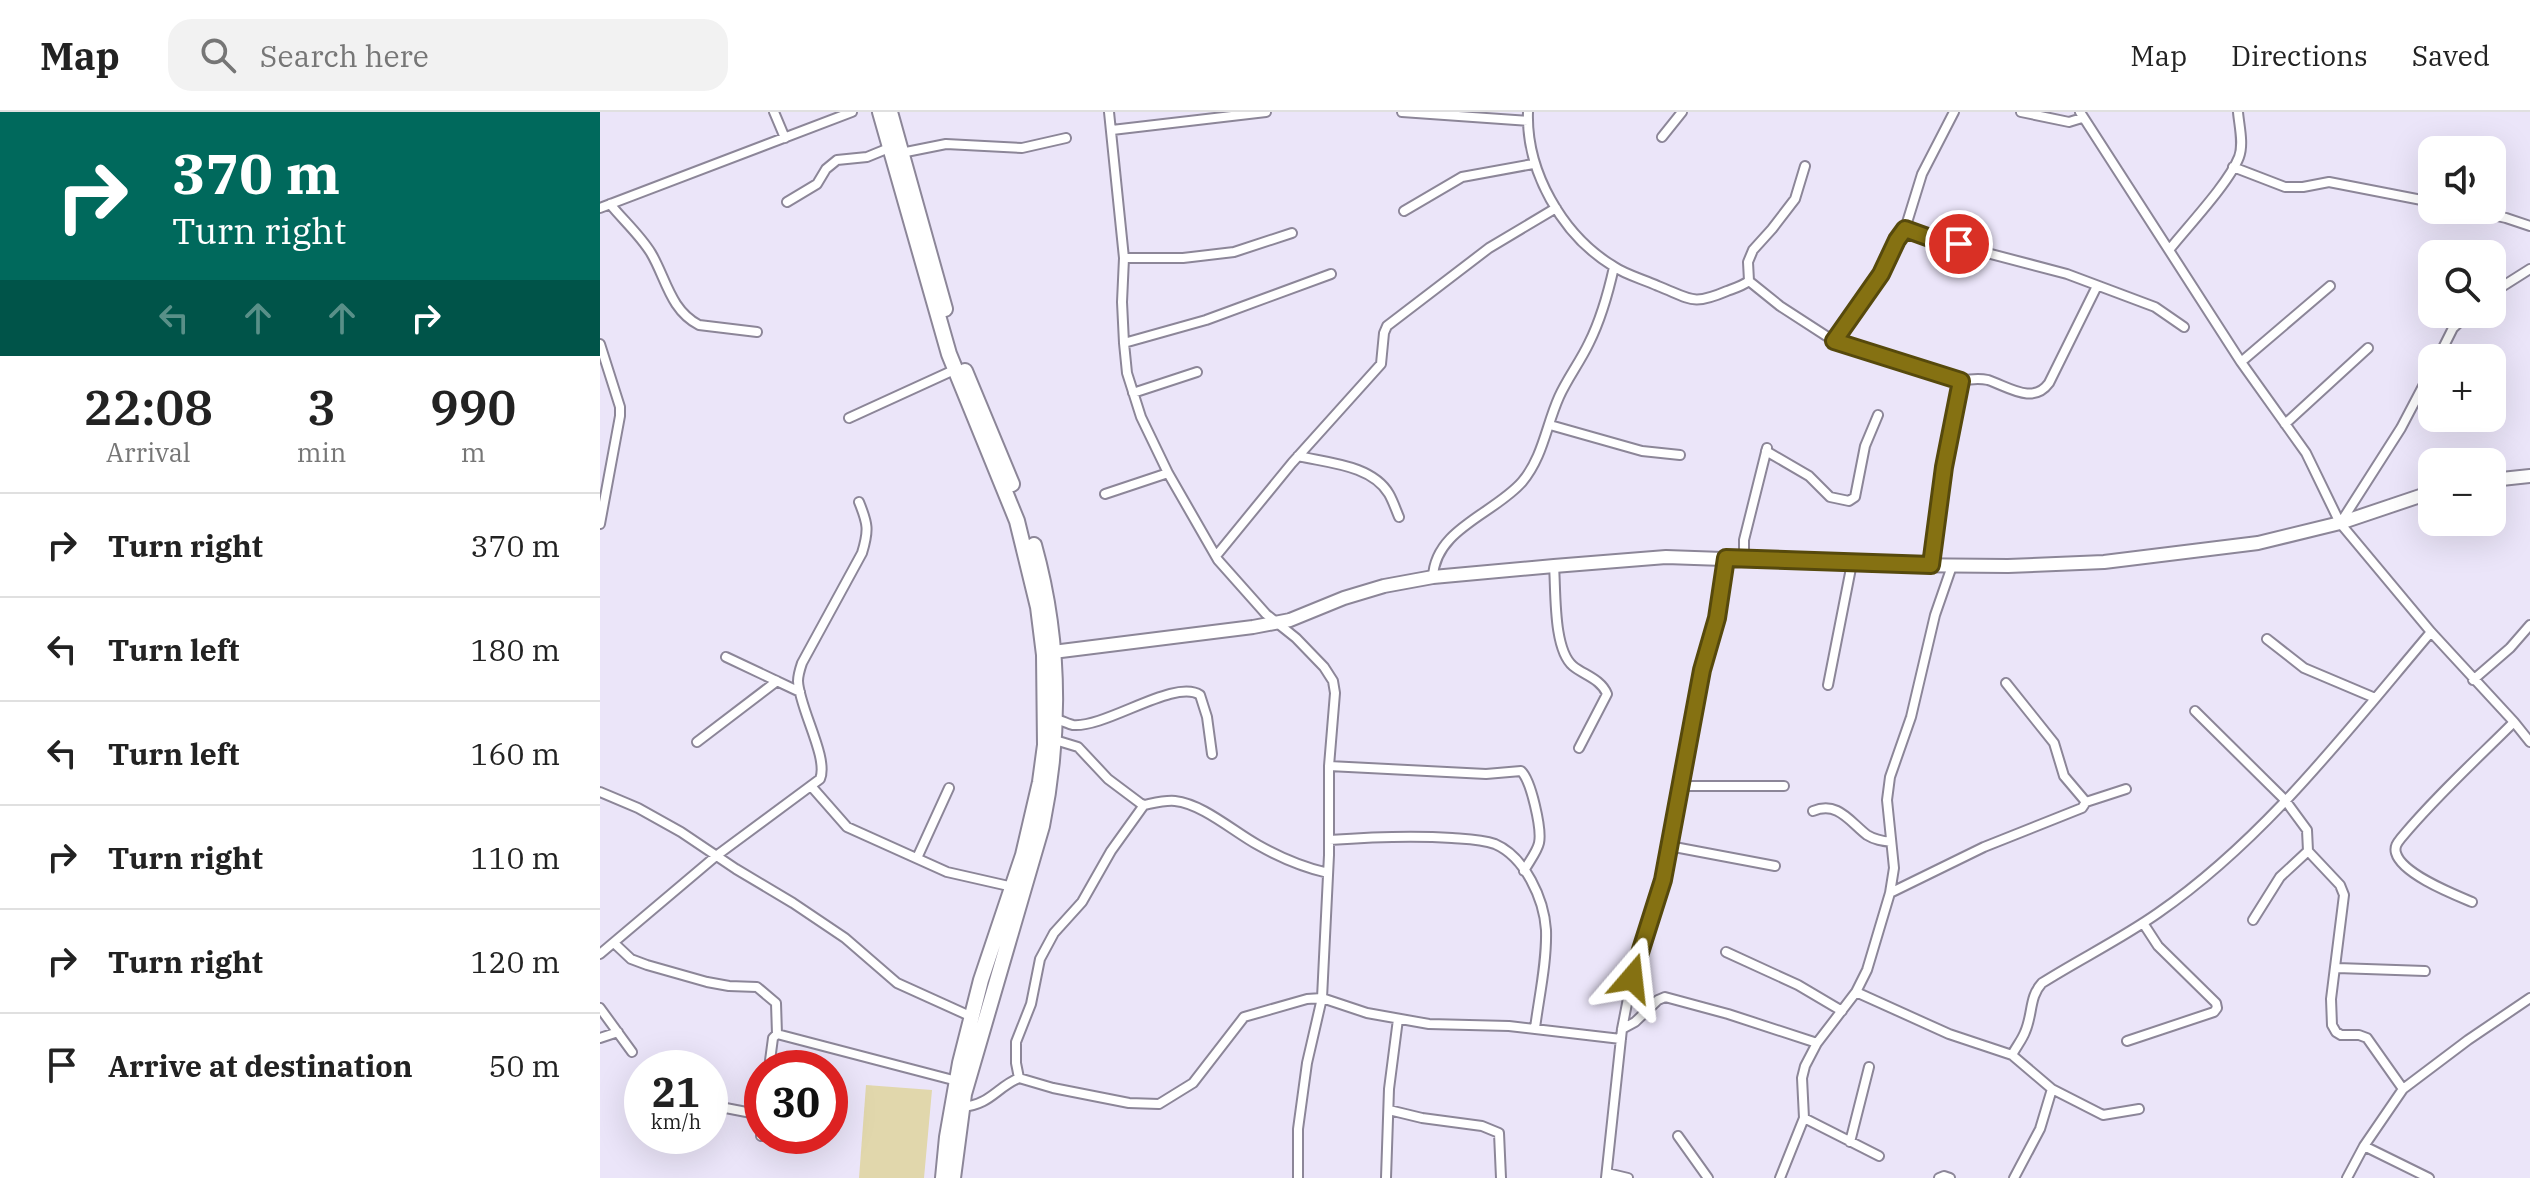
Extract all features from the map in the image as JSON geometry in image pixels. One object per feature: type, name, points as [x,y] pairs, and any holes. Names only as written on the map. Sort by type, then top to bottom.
[{"type":"main road","points":[[880,112],[895,150],[957,349],[1024,514],[1048,606],[1053,652],[1055,740],[1042,826],[979,1038],[962,1107],[953,1178]]},
{"type":"main road","points":[[890,112],[895,150],[954,370],[1017,521],[1038,607],[1044,655],[1045,745],[1042,774],[1033,820],[981,980],[957,1081],[943,1178]]},
{"type":"street","points":[[774,112],[785,138]]},
{"type":"street","points":[[600,208],[852,112]]},
{"type":"street","points":[[1109,112],[1124,258],[1122,302],[1127,373],[1141,417],[1168,473],[1216,556],[1266,614],[1279,622],[1324,667],[1333,681],[1335,693],[1329,766],[1322,998],[1307,1063],[1298,1129],[1298,1178]]},
{"type":"street","points":[[1112,130],[1266,112]]},
{"type":"street","points":[[1402,112],[1528,116],[1533,164],[1556,208],[1591,250],[1614,267],[1694,300],[1714,298],[1749,281]]},
{"type":"street","points":[[1662,137],[1682,112]]},
{"type":"street","points":[[1834,341],[1881,274],[1905,229],[1922,174],[1954,112]]},
{"type":"street","points":[[2021,112],[2069,122],[2081,115],[2241,362],[2306,453],[2340,523],[2431,632],[2530,742]]},
{"type":"street","points":[[2169,250],[2239,157],[2238,112]]},
{"type":"street","points":[[787,202],[817,184],[826,169],[837,160],[946,144],[1022,148],[1066,138]]},
{"type":"street","points":[[1404,211],[1462,177],[1533,164]]},
{"type":"street","points":[[1805,166],[1795,199],[1753,250],[1748,262],[1749,281],[1780,306],[1834,341],[1961,381],[1987,380],[2029,394],[2040,392],[2049,383],[2097,286]]},
{"type":"street","points":[[2233,167],[2285,187],[2329,182],[2418,199]]},
{"type":"street","points":[[610,204],[651,253],[671,298],[692,321],[699,325],[757,332]]},
{"type":"street","points":[[1216,556],[1298,456],[1381,364],[1387,326],[1489,248],[1556,208]]},
{"type":"street","points":[[2506,218],[2530,226]]},
{"type":"street","points":[[1905,229],[2067,274],[2155,307],[2184,327]]},
{"type":"street","points":[[1124,258],[1183,258],[1234,252],[1292,233]]},
{"type":"street","points":[[1433,577],[1433,564],[1451,537],[1522,482],[1534,465],[1560,395],[1600,317],[1614,267]]},
{"type":"street","points":[[2506,284],[2530,269]]},
{"type":"street","points":[[1124,343],[1206,320],[1331,274]]},
{"type":"street","points":[[2241,362],[2330,286]]},
{"type":"street","points":[[600,344],[620,407],[600,524]]},
{"type":"street","points":[[2285,424],[2368,348]]},
{"type":"street","points":[[849,418],[954,370]]},
{"type":"street","points":[[1133,393],[1197,372]]},
{"type":"street","points":[[1931,565],[1944,467],[1961,381]]},
{"type":"street","points":[[2340,523],[2401,428],[2418,396]]},
{"type":"street","points":[[1744,559],[1744,540],[1767,449],[1809,476],[1830,497],[1849,501],[1855,497],[1865,446],[1878,415]]},
{"type":"street","points":[[1550,425],[1642,451],[1680,455]]},
{"type":"street","points":[[1298,456],[1375,478],[1389,493],[1399,517]]},
{"type":"street","points":[[1105,494],[1168,473]]},
{"type":"street","points":[[2506,479],[2530,476]]},
{"type":"street","points":[[1053,652],[1279,622],[1384,586],[1433,577],[1666,557],[1952,566],[2104,562],[2258,543],[2340,523],[2418,497]]},
{"type":"street","points":[[600,954],[716,856],[820,779],[823,767],[798,684],[802,663],[862,553],[868,534],[867,521],[859,502]]},
{"type":"street","points":[[1628,1178],[1606,1175],[1621,1034],[1632,978],[1663,880],[1702,670],[1717,618],[1726,558]]},
{"type":"street","points":[[1828,685],[1852,563]]},
{"type":"street","points":[[1554,566],[1560,643],[1565,657],[1604,687],[1607,694],[1579,748]]},
{"type":"street","points":[[1780,1178],[1804,1118],[1802,1078],[1805,1066],[1817,1043],[1856,992],[1867,970],[1890,893],[1894,868],[1887,800],[1890,777],[1911,717],[1935,615],[1952,566]]},
{"type":"street","points":[[2473,680],[2510,648],[2530,625]]},
{"type":"street","points":[[2012,1055],[2025,1033],[2032,1012],[2034,991],[2042,983],[2143,923],[2212,871],[2285,800],[2431,632]]},
{"type":"street","points":[[2267,639],[2304,668],[2375,698]]},
{"type":"street","points":[[726,657],[800,692]]},
{"type":"street","points":[[697,742],[777,681]]},
{"type":"street","points":[[2006,683],[2054,743],[2064,776],[2086,802]]},
{"type":"street","points":[[1055,719],[1074,725],[1097,721],[1174,693],[1195,691],[1200,695],[1207,717],[1212,754]]},
{"type":"street","points":[[2195,711],[2285,800],[2307,830],[2308,851],[2340,885],[2344,895],[2331,999],[2332,1025],[2341,1035],[2367,1038],[2403,1089]]},
{"type":"street","points":[[2472,902],[2402,865],[2395,847],[2444,792],[2514,722]]},
{"type":"street","points":[[1055,740],[1078,747],[1108,779],[1144,805]]},
{"type":"street","points":[[1329,766],[1486,774],[1521,771],[1528,776],[1538,819],[1539,843],[1524,871]]},
{"type":"street","points":[[811,786],[847,827],[947,872],[1013,887]]},
{"type":"street","points":[[1681,786],[1784,786]]},
{"type":"street","points":[[917,858],[949,788]]},
{"type":"street","points":[[1890,893],[2017,833],[2082,808],[2086,802],[2126,789]]},
{"type":"street","points":[[600,792],[638,808],[681,832],[845,938],[897,983],[972,1017]]},
{"type":"street","points":[[1019,1078],[1016,1042],[1031,1004],[1040,959],[1054,933],[1082,902],[1111,851],[1144,805],[1166,801],[1186,804],[1294,864],[1328,873]]},
{"type":"street","points":[[1813,811],[1823,807],[1834,808],[1868,836],[1891,842]]},
{"type":"street","points":[[1329,840],[1424,836],[1481,840],[1505,850],[1524,871],[1540,899],[1546,929],[1535,1028]]},
{"type":"street","points":[[1669,846],[1775,866]]},
{"type":"street","points":[[2253,920],[2280,877],[2308,851]]},
{"type":"street","points":[[2127,1041],[2214,1012],[2217,1008],[2216,1003],[2158,946],[2143,923]]},
{"type":"street","points":[[614,943],[631,959],[647,965],[707,982],[757,987],[776,1003],[777,1034],[773,1038],[771,1050]]},
{"type":"street","points":[[1726,952],[1798,985],[1842,1011]]},
{"type":"street","points":[[2337,968],[2425,971]]},
{"type":"street","points":[[1856,992],[1949,1034],[2012,1055],[2052,1089],[2103,1115],[2139,1109]]},
{"type":"street","points":[[1019,1078],[1129,1103],[1159,1104],[1193,1083],[1244,1017],[1295,1002],[1322,998],[1367,1013],[1429,1024],[1621,1034],[1665,997],[1817,1043]]},
{"type":"street","points":[[2347,1178],[2364,1146],[2403,1089],[2530,998]]},
{"type":"street","points":[[600,1008],[631,1050]]},
{"type":"street","points":[[1386,1178],[1389,1089],[1398,1019]]},
{"type":"street","points":[[600,1038],[618,1032]]},
{"type":"street","points":[[777,1034],[957,1081]]},
{"type":"street","points":[[1850,1142],[1869,1067]]},
{"type":"street","points":[[962,1107],[989,1100],[1019,1078]]},
{"type":"street","points":[[2014,1178],[2040,1129],[2052,1089]]},
{"type":"street","points":[[1389,1110],[1482,1126],[1499,1133],[1501,1178]]},
{"type":"street","points":[[1804,1118],[1879,1156]]},
{"type":"street","points":[[1678,1136],[1708,1178]]},
{"type":"street","points":[[2364,1146],[2429,1178]]},
{"type":"street","points":[[1939,1178],[1950,1178]]},
{"type":"shaded area","points":[[866,1085],[932,1090],[924,1178],[859,1178]]},
{"type":"route","points":[[1632,978],[1663,880],[1702,670],[1717,618],[1726,558],[1931,565],[1944,467],[1961,381],[1834,341],[1881,274],[1905,229],[1959,244]]}]
